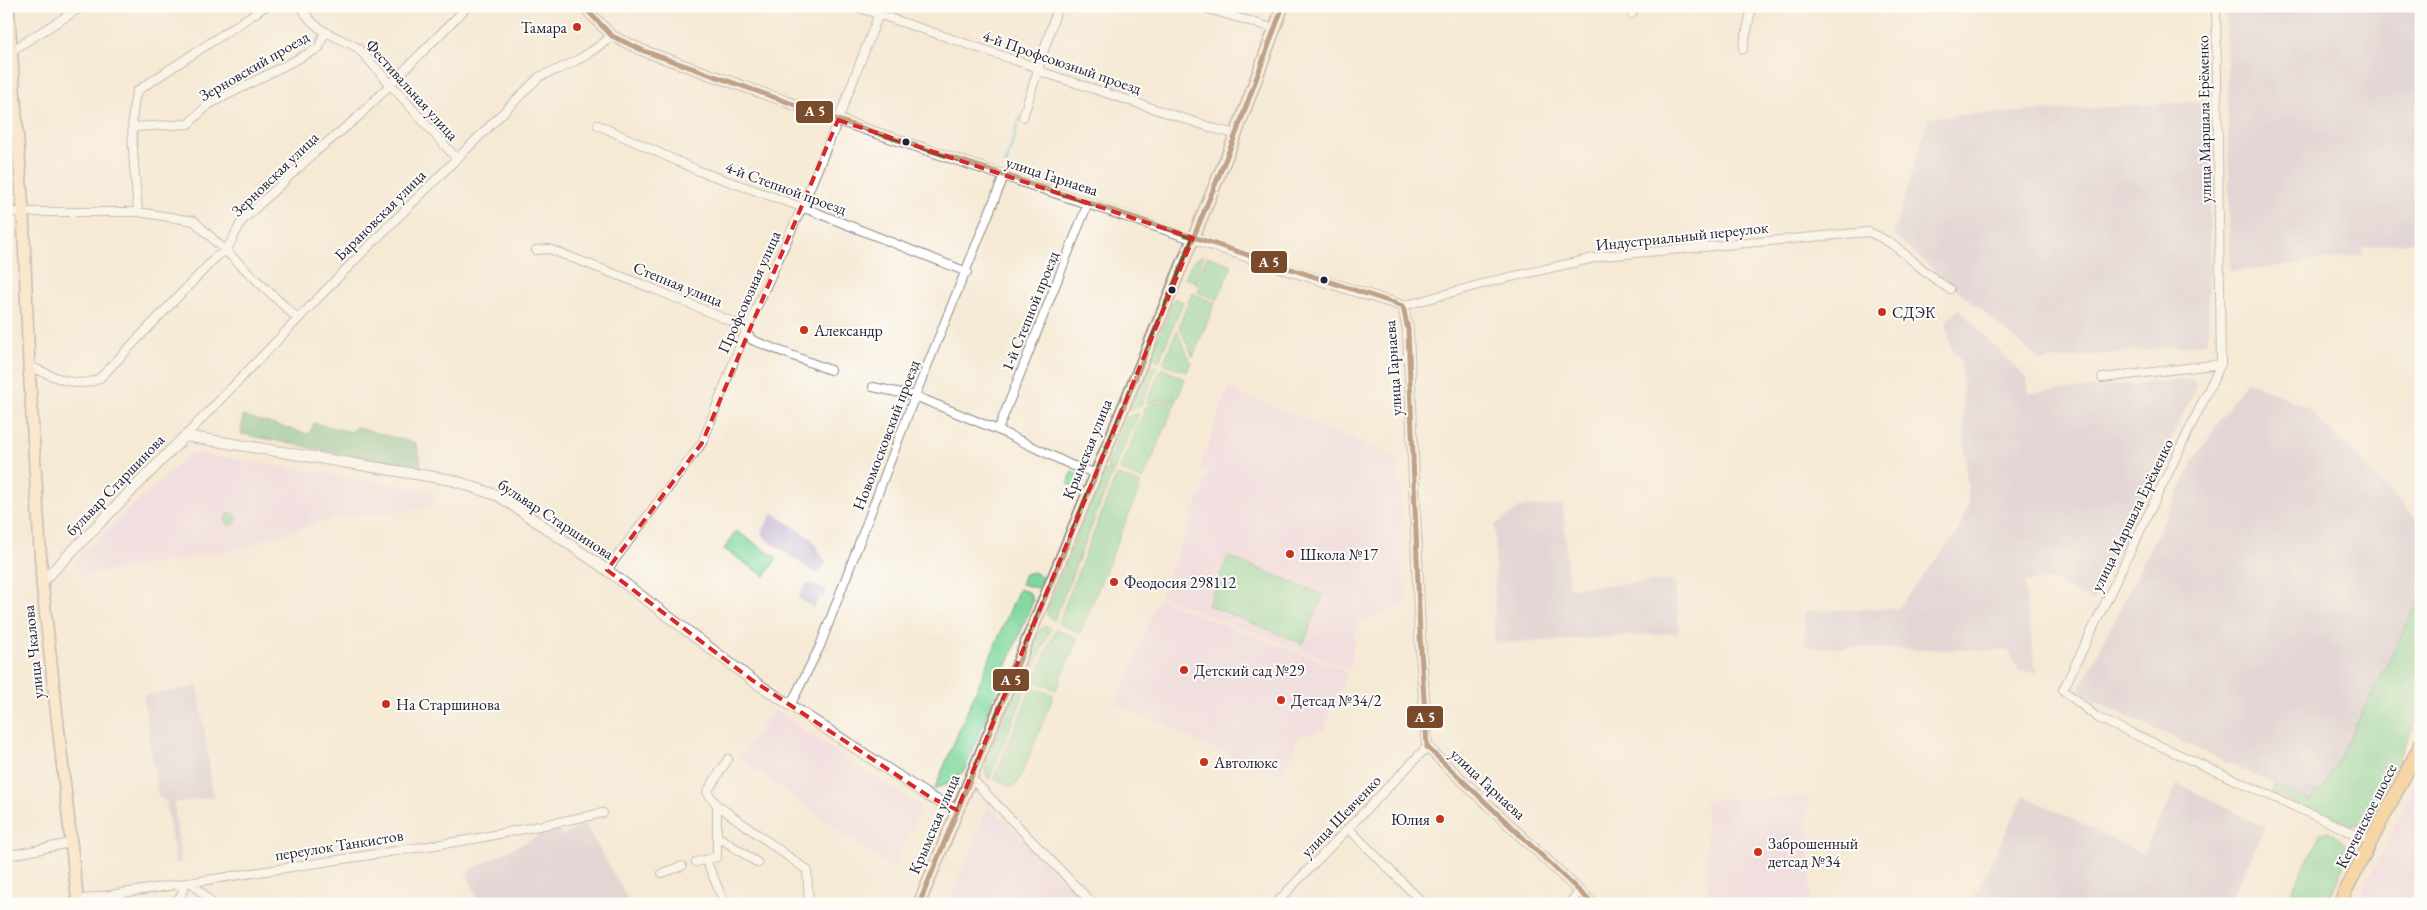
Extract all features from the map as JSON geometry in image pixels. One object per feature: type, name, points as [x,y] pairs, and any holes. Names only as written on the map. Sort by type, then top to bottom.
[{"type":"main road","name":"улица Чкалова","points":[[8,6],[23,211],[29,366],[42,582],[78,902]]},
{"type":"main road","name":"Крымская улица","points":[[919,904],[1236,134],[1283,6]]},
{"type":"main road","name":"Керченское шоссе","points":[[2340,904],[2421,744]]},
{"type":"street","points":[[11,51],[83,6]]},
{"type":"street","points":[[138,212],[134,127],[135,98],[138,91],[266,6]]},
{"type":"street","name":"Фестивальная улица","points":[[301,6],[307,18],[324,33],[340,38],[358,48],[456,158]]},
{"type":"street","name":"Зерновская улица","points":[[29,366],[79,385],[91,383],[100,378],[217,256],[226,251],[242,221],[314,153],[357,118],[468,6]]},
{"type":"street","name":"улица Гарнаева","points":[[583,6],[612,36],[644,51],[838,120],[1004,176],[1403,306],[1408,330],[1420,634],[1427,746],[1593,904]]},
{"type":"street","name":"4-й Профсоюзный проезд","points":[[854,6],[1035,67],[1039,71],[1236,134]]},
{"type":"street","name":"Профсоюзная улица","points":[[607,570],[702,443],[745,333],[802,207],[838,120],[882,6]]},
{"type":"street","points":[[1023,117],[1058,6]]},
{"type":"street","points":[[1198,6],[1276,29]]},
{"type":"street","points":[[1743,48],[1752,6]]},
{"type":"street","name":"улица Маршала Ерёменко","points":[[2216,6],[2221,364],[2063,690],[2098,718],[2371,842]]},
{"type":"street","name":"Зерновский проезд","points":[[134,127],[188,124],[208,105],[319,48],[324,33]]},
{"type":"street","name":"Барановская улица","points":[[185,436],[456,158],[540,76],[565,68],[587,56],[612,36]]},
{"type":"street","name":"4-й Степной проезд","points":[[598,125],[699,171],[802,207],[967,272]]},
{"type":"street","name":"Новомосковский проезд","points":[[791,704],[820,646],[915,396],[967,272],[1004,176]]},
{"type":"street","name":"1-й Степной проезд","points":[[998,430],[1088,204]]},
{"type":"street","points":[[6,212],[138,212],[194,221],[298,319]]},
{"type":"street","name":"Индустриальный переулок","points":[[1403,306],[1493,281],[1603,256],[1868,232],[1884,238],[1934,280],[1950,289]]},
{"type":"street","name":"Степная улица","points":[[536,250],[549,249],[654,289],[742,326],[745,333],[752,340],[830,370]]},
{"type":"street","points":[[2102,378],[2221,364]]},
{"type":"street","points":[[873,388],[915,396],[998,430],[1070,465],[1096,473]]},
{"type":"street","name":"бульвар Старшинова","points":[[42,582],[185,436],[452,480],[499,496],[607,570],[752,680],[930,797],[957,810]]},
{"type":"street","name":"улица Шевченко","points":[[1275,904],[1427,746]]},
{"type":"street","points":[[728,759],[707,792],[717,806],[807,870],[809,904]]},
{"type":"street","points":[[971,778],[1093,904]]},
{"type":"street","points":[[696,862],[717,857],[717,806]]},
{"type":"street","name":"переулок Танкистов","points":[[78,902],[188,882],[474,839],[603,813]]},
{"type":"street","points":[[1348,828],[1424,904]]},
{"type":"street","points":[[717,836],[758,862]]},
{"type":"street","points":[[6,856],[70,843]]},
{"type":"street","points":[[706,860],[725,904]]},
{"type":"street","points":[[662,873],[682,866]]},
{"type":"street","points":[[173,904],[181,896],[188,882],[213,904]]},
{"type":"street","points":[[1568,904],[1580,892]]},
{"type":"highlighted area","points":[[838,120],[1193,238],[957,810],[930,797],[752,680],[607,570],[702,443]]},
{"type":"shaded area","points":[[2226,6],[2421,6],[2421,241],[2363,247],[2362,255],[2230,272]]},
{"type":"shaded area","points":[[2211,101],[2208,343],[2041,361],[1893,235],[1929,117]]},
{"type":"shaded area","points":[[1959,309],[2027,379],[2029,393],[2192,379],[2197,385],[2093,601],[2051,580],[2024,582],[2036,673],[2019,671],[2009,651],[1805,647],[1804,611],[1898,608],[1958,531],[1968,505],[1961,361],[1951,348],[1945,322]]},
{"type":"shaded area","points":[[2246,380],[2307,407],[2421,524],[2421,597],[2322,793],[2311,802],[2078,693],[2195,458]]},
{"type":"shaded area","name":"Школа №17","points":[[1228,388],[1398,458],[1405,605],[1357,623],[1350,669],[1160,597],[1208,474],[1199,470]]},
{"type":"shaded area","points":[[192,452],[432,491],[432,508],[337,517],[234,550],[80,576],[76,558]]},
{"type":"shaded area","points":[[1563,505],[1569,588],[1675,580],[1679,633],[1494,644],[1495,525],[1521,507]]},
{"type":"shaded area","points":[[773,513],[812,539],[826,563],[817,574],[769,542],[761,533]]},
{"type":"shaded area","points":[[807,583],[827,590],[823,598],[820,596],[814,608],[798,598]]},
{"type":"shaded area","points":[[1158,599],[1348,671],[1324,729],[1299,737],[1283,776],[1207,746],[1183,733],[1117,705]]},
{"type":"shaded area","points":[[198,686],[214,797],[174,803],[182,863],[175,864],[166,802],[158,796],[143,696]]},
{"type":"shaded area","points":[[774,709],[859,768],[922,806],[893,870],[739,758]]},
{"type":"shaded area","points":[[2421,772],[2421,876],[2407,904],[2356,904]]},
{"type":"shaded area","points":[[2178,783],[2266,828],[2227,904],[1971,904],[2024,795],[2142,854]]},
{"type":"shaded area","name":"Заброшенный детсад №34","points":[[1808,797],[1810,904],[1708,904],[1705,800]]},
{"type":"shaded area","points":[[988,805],[1000,816],[1086,904],[949,904]]},
{"type":"shaded area","points":[[585,824],[631,904],[479,904],[466,872],[557,826],[562,836]]},
{"type":"green space","points":[[1204,255],[1194,281],[1184,278],[1194,260]]},
{"type":"green space","points":[[1207,256],[1232,265],[1217,300],[1198,292],[1200,285],[1195,283]]},
{"type":"green space","points":[[1192,293],[1215,303],[1193,357],[1179,326]]},
{"type":"green space","points":[[1174,298],[1183,302],[1159,361],[1154,358],[1152,353]]},
{"type":"green space","points":[[1177,331],[1191,362],[1187,372],[1163,363]]},
{"type":"green space","points":[[1153,366],[1157,367],[1141,406],[1128,411],[1145,369]]},
{"type":"green space","points":[[1161,368],[1185,379],[1178,397],[1147,403]]},
{"type":"green space","points":[[1177,399],[1143,480],[1120,470],[1146,406]]},
{"type":"green space","points":[[1139,413],[1114,471],[1108,469],[1107,464],[1126,417]]},
{"type":"green space","points":[[243,416],[309,434],[314,423],[352,432],[355,427],[416,443],[423,470],[241,434]]},
{"type":"green space","points":[[1072,471],[1084,476],[1081,489],[1068,484]]},
{"type":"green space","points":[[1103,471],[1113,472],[1054,621],[1047,615],[1047,609]]},
{"type":"green space","points":[[1117,474],[1141,484],[1080,633],[1058,623]]},
{"type":"green space","points":[[229,513],[233,513],[237,519],[233,525],[229,525],[225,521],[225,517]]},
{"type":"green space","points":[[736,531],[777,558],[765,576],[724,549]]},
{"type":"green space","points":[[1228,556],[1323,595],[1303,644],[1208,605]]},
{"type":"green space","points":[[1032,572],[1045,577],[1037,588],[1021,584],[1025,574]]},
{"type":"green space","points":[[1019,589],[1030,593],[1033,601],[964,771],[955,779],[934,790]]},
{"type":"green space","points":[[2421,597],[2421,711],[2370,817],[2358,825],[2346,824],[2325,817],[2272,793],[2274,785],[2311,802],[2316,790],[2322,792]]},
{"type":"green space","points":[[1045,626],[1051,628],[989,780],[985,773],[986,762],[1039,630]]},
{"type":"green space","points":[[1056,629],[1078,639],[1056,690],[1034,681]]},
{"type":"green space","points":[[1032,687],[1054,695],[1018,783],[1010,787],[994,778]]},
{"type":"green space","points":[[2328,831],[2343,842],[2347,851],[2344,866],[2325,904],[2285,904],[2321,833]]},
{"type":"waterway","points":[[1006,164],[1020,117]]},
{"type":"transit line","points":[[583,6],[612,36],[644,51],[838,120],[1403,306],[1408,330],[1420,635],[1427,747],[1593,904]]},
{"type":"transit line","points":[[919,904],[1236,134],[1283,6]]},
{"type":"place","name":"Тамара","points":[[577,27]]},
{"type":"place","name":"СДЭК","points":[[1882,312]]},
{"type":"place","name":"Александр","points":[[804,330]]},
{"type":"place","name":"Школа №17","points":[[1290,554]]},
{"type":"place","name":"Феодосия 298112","points":[[1114,582]]},
{"type":"place","name":"Детский сад №29","points":[[1184,670]]},
{"type":"place","name":"Детсад №34/2","points":[[1281,700]]},
{"type":"place","name":"На Старшинова","points":[[386,704]]},
{"type":"place","name":"Автолюкс","points":[[1204,762]]},
{"type":"place","name":"Юлия","points":[[1440,819]]},
{"type":"place","name":"Заброшенный детсад №34","points":[[1758,852]]}]
